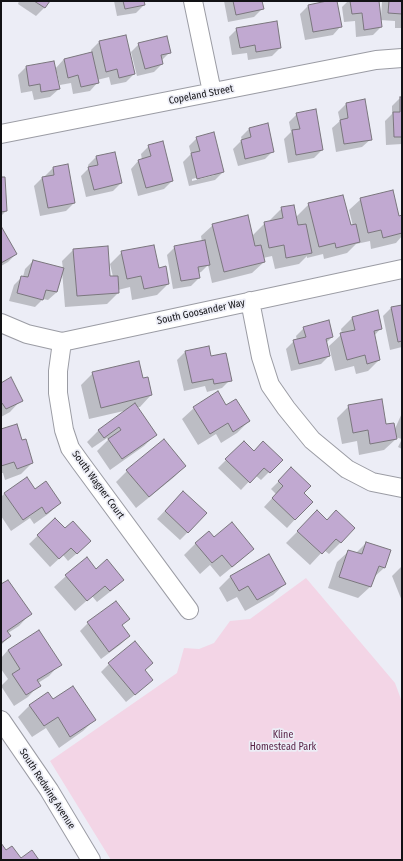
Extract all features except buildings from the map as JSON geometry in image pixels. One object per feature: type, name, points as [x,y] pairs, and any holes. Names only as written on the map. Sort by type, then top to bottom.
[{"type":"street","points":[[193,1],[212,92]]},
{"type":"street","name":"Copeland Street","points":[[1,134],[376,60],[402,58]]},
{"type":"street","name":"South Goosander Way","points":[[1,323],[27,334],[62,342],[402,269]]},
{"type":"street","points":[[250,301],[261,357],[270,385],[312,440],[346,469],[372,482],[402,488]]},
{"type":"street","name":"South Wagner Court","points":[[62,342],[58,371],[58,393],[64,430],[70,448],[189,610]]},
{"type":"street","name":"South Redwing Avenue","points":[[1,720],[49,790],[91,860]]},
{"type":"green space","name":"Kline Homestead Park","points":[[306,578],[395,683],[402,702],[402,860],[111,860],[50,761],[177,673],[184,648],[199,649],[214,643],[230,621],[250,619]]}]
